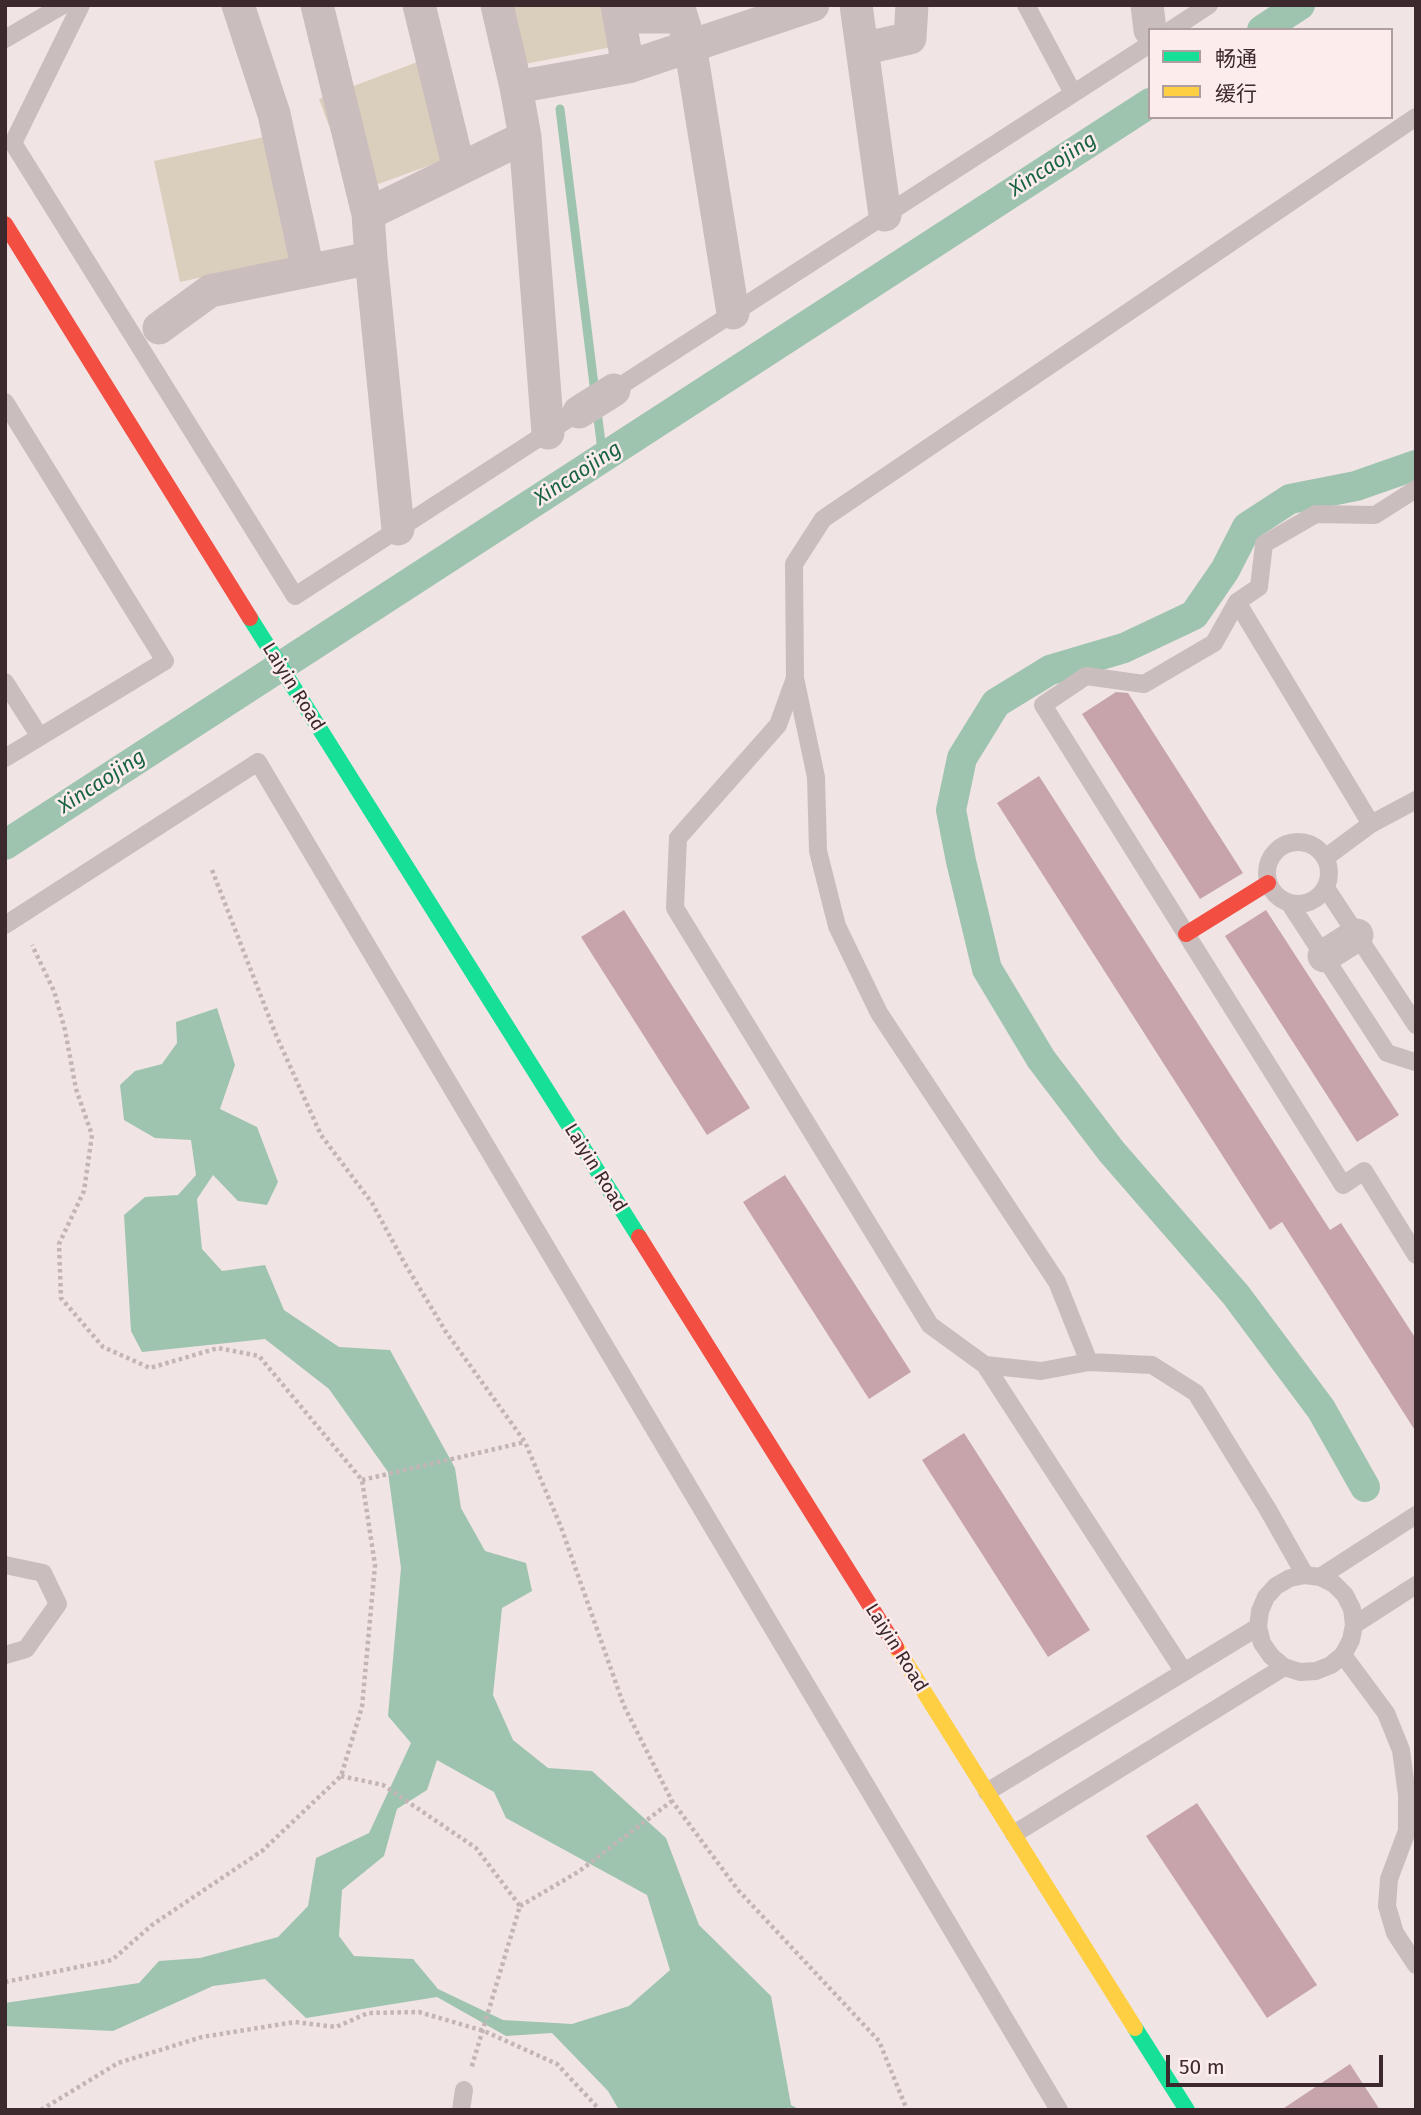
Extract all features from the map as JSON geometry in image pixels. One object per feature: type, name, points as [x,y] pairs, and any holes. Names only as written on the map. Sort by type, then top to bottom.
[{"type":"street","points":[[238,5],[274,114],[309,271]]},
{"type":"street","points":[[317,5],[368,214],[398,529]]},
{"type":"street","points":[[419,5],[459,169]]},
{"type":"street","points":[[497,5],[525,137],[548,433]]},
{"type":"street","points":[[628,66],[618,11],[683,22],[813,5]]},
{"type":"street","points":[[856,5],[885,215]]},
{"type":"street","points":[[862,49],[910,38],[912,5]]},
{"type":"street","points":[[1147,5],[1150,28]]},
{"type":"street","points":[[516,87],[628,66],[683,22]]},
{"type":"street","points":[[683,22],[733,313]]},
{"type":"street","points":[[368,214],[525,137]]},
{"type":"street","name":"Laiyin Road","points":[[5,224],[255,627],[1187,2110]]},
{"type":"street","points":[[159,328],[210,291],[371,258]]},
{"type":"street","points":[[1186,934],[1268,883]]},
{"type":"street","points":[[1324,957],[1357,935]]},
{"type":"lane","points":[[5,39],[63,5]]},
{"type":"lane","points":[[81,5],[13,143],[295,596],[1148,45]]},
{"type":"lane","points":[[1026,5],[1073,93]]},
{"type":"lane","points":[[1174,28],[1209,5]]},
{"type":"lane","points":[[1089,1362],[1057,1282],[879,1013],[837,926],[818,851],[816,777],[795,678],[794,564],[822,519],[1416,117]]},
{"type":"lane","points":[[5,402],[165,661],[5,758]]},
{"type":"lane","points":[[1416,489],[1375,515],[1316,514],[1264,544],[1259,587],[1237,603],[1214,643],[1144,684],[1086,676],[1043,705],[1343,1185],[1364,1171],[1416,1255]]},
{"type":"lane","points":[[1237,603],[1371,824]]},
{"type":"lane","points":[[795,678],[778,725],[678,838],[675,908],[930,1325],[985,1365],[1184,1672]]},
{"type":"lane","points":[[5,682],[40,737]]},
{"type":"lane","points":[[5,925],[258,762],[1059,2110]]},
{"type":"lane","points":[[1325,858],[1371,824],[1416,800]]},
{"type":"lane","points":[[1289,843],[1310,844],[1325,858],[1329,867],[1329,878],[1325,888],[1311,902],[1290,904],[1280,900],[1268,883],[1268,863],[1280,847],[1289,843]]},
{"type":"lane","points":[[1325,888],[1416,1025]]},
{"type":"lane","points":[[1290,904],[1387,1053],[1415,1060]]},
{"type":"lane","points":[[985,1365],[1041,1371],[1089,1362],[1152,1365],[1196,1393],[1313,1576],[1334,1584],[1345,1595],[1352,1609],[1352,1640],[1343,1655],[1331,1665],[1315,1671],[1300,1672],[1284,1667],[1271,1656],[1262,1643],[1258,1627],[1259,1611],[1266,1597],[1276,1586],[1290,1578],[1313,1576],[1416,1515]]},
{"type":"lane","points":[[5,1565],[43,1573],[58,1604],[26,1649],[5,1655]]},
{"type":"lane","points":[[1354,1625],[1416,1585]]},
{"type":"lane","points":[[987,1792],[1258,1627]]},
{"type":"lane","points":[[1343,1655],[1386,1713],[1401,1750],[1412,1834],[1389,1879],[1387,1906],[1395,1933],[1416,1965]]},
{"type":"lane","points":[[1014,1834],[1284,1667]]},
{"type":"lane","points":[[461,2110],[464,2090]]},
{"type":"path","points":[[212,870],[276,1035],[321,1136],[372,1203],[446,1332],[525,1442],[578,1574],[624,1706],[672,1801],[738,1890],[879,2041],[907,2110]]},
{"type":"path","points":[[5,1983],[112,1960],[152,1925],[262,1851],[341,1776],[362,1707],[375,1565],[362,1480],[259,1356],[218,1348],[150,1368],[103,1347],[61,1298],[59,1244],[84,1191],[92,1135],[76,1089],[65,1030],[54,991],[32,945]]},
{"type":"path","points":[[362,1480],[525,1442]]},
{"type":"path","points":[[341,1776],[383,1785],[476,1847],[520,1906]]},
{"type":"path","points":[[464,2090],[520,1906],[578,1872],[672,1801]]},
{"type":"path","points":[[41,2110],[118,2063],[202,2037],[295,2022],[336,2027],[368,2013],[381,2012],[419,2012],[484,2031],[557,2064],[600,2110]]},
{"type":"shaded area","points":[[498,5],[603,5],[612,47],[510,67]]},
{"type":"shaded area","points":[[420,61],[455,156],[354,193],[319,99]]},
{"type":"shaded area","points":[[264,137],[291,258],[180,282],[154,161]]},
{"type":"shaded area","points":[[217,1008],[235,1065],[220,1109],[257,1127],[278,1182],[267,1205],[238,1201],[213,1175],[197,1199],[202,1249],[222,1271],[265,1265],[284,1310],[339,1347],[390,1350],[455,1468],[461,1508],[485,1551],[526,1563],[532,1591],[502,1608],[493,1695],[513,1740],[548,1768],[592,1771],[666,1838],[699,1925],[771,1996],[791,2105],[800,2110],[619,2110],[608,2091],[552,2033],[506,2036],[437,1997],[306,2018],[265,1979],[213,1986],[113,2031],[5,2026],[5,2003],[139,1983],[159,1961],[200,1958],[278,1937],[308,1906],[316,1858],[369,1833],[411,1743],[388,1716],[401,1568],[388,1472],[329,1389],[265,1339],[142,1352],[131,1331],[124,1215],[145,1197],[178,1195],[196,1175],[191,1140],[155,1138],[124,1120],[120,1085],[135,1071],[162,1064],[177,1043],[176,1022]],"holes":[[[437,1760],[494,1792],[506,1818],[647,1895],[670,1970],[629,2006],[572,2024],[503,2020],[438,1989],[413,1959],[354,1956],[339,1936],[342,1890],[384,1856],[397,1809],[427,1790]]]},
{"type":"building","points":[[1116,692],[1128,693],[1243,873],[1200,899],[1082,714]]},
{"type":"building","points":[[1039,776],[1330,1230],[1341,1223],[1416,1339],[1416,1432],[1282,1222],[1270,1230],[997,803]]},
{"type":"building","points":[[624,910],[750,1108],[707,1135],[581,937]]},
{"type":"building","points":[[1266,910],[1399,1115],[1357,1142],[1225,936]]},
{"type":"building","points":[[785,1175],[911,1372],[869,1399],[743,1202]]},
{"type":"building","points":[[964,1433],[1090,1630],[1048,1657],[922,1460]]},
{"type":"building","points":[[1197,1803],[1317,1985],[1267,2018],[1146,1836]]},
{"type":"building","points":[[1350,2064],[1380,2110],[1281,2110]]},
{"type":"waterway","name":"Xincaojing","points":[[1265,28],[1300,5]]},
{"type":"waterway","name":"Xincaojing","points":[[5,845],[1148,104]]},
{"type":"waterway","points":[[560,109],[595,393]]},
{"type":"waterway","points":[[597,411],[603,458]]},
{"type":"waterway","points":[[1365,1487],[1321,1409],[1236,1295],[1111,1151],[1041,1059],[987,969],[951,810],[962,758],[996,703],[1050,670],[1124,648],[1194,615],[1225,570],[1247,527],[1290,499],[1356,486],[1416,465]]},
{"type":"traffic: fast","points":[[250,618],[639,1237]]},
{"type":"traffic: fast","points":[[1135,2028],[1187,2110]]},
{"type":"traffic: slow","points":[[896,1647],[1135,2028]]},
{"type":"traffic: jam","points":[[5,224],[250,618]]},
{"type":"traffic: jam","points":[[1186,934],[1268,883]]},
{"type":"traffic: jam","points":[[639,1237],[896,1647]]}]
